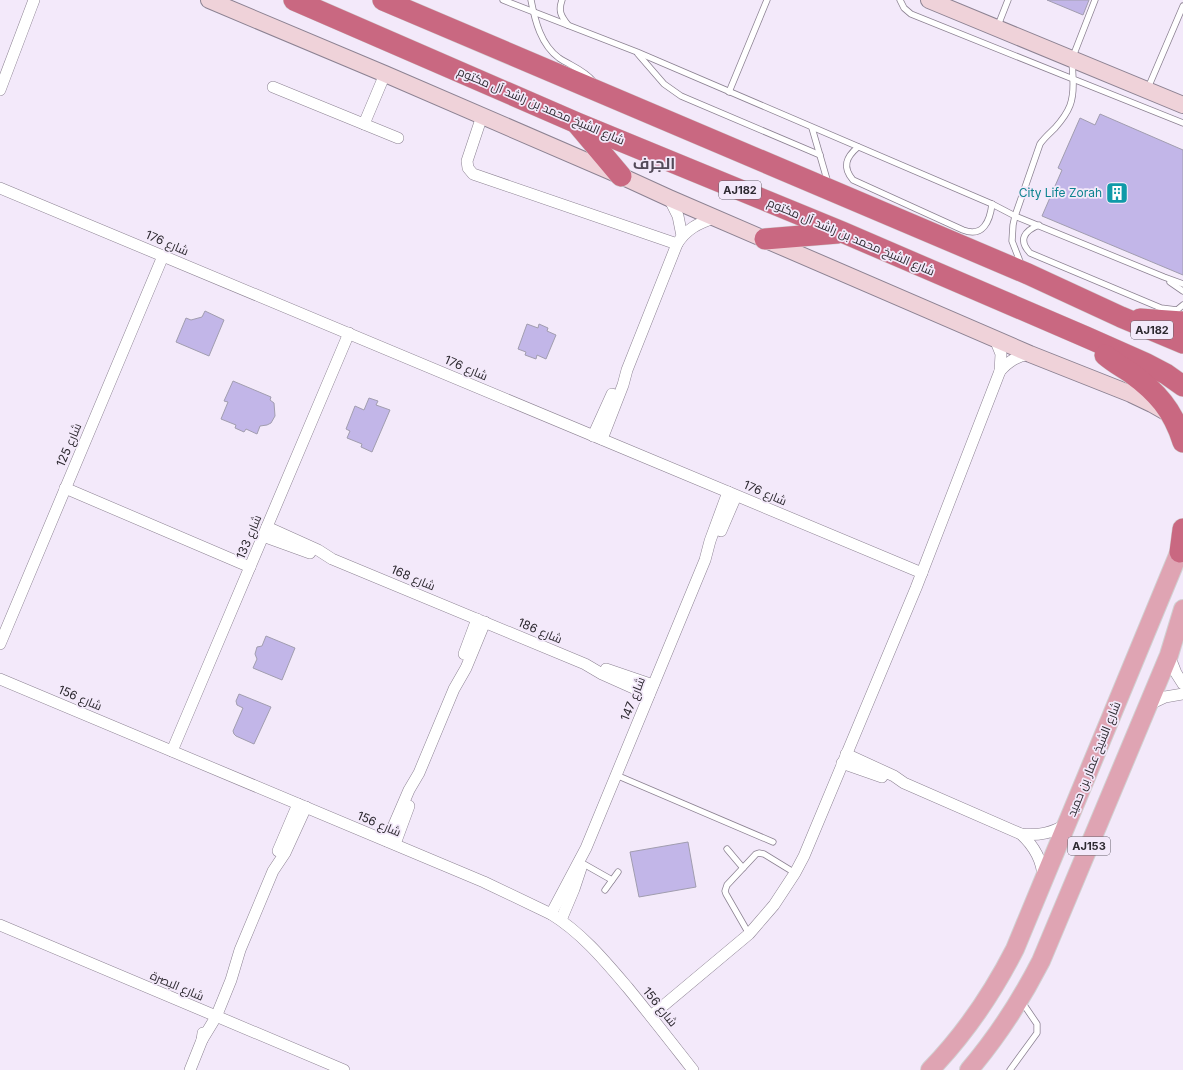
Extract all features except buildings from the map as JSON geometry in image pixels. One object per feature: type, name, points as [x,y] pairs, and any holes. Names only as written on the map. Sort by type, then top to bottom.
[{"type":"highway","name":"شارع الشيخ محمد بن راشد آل مكتوم","points":[[294,0],[577,122],[842,232],[1086,336],[1145,363],[1166,374],[1183,386]]},
{"type":"highway","name":"AJ182","points":[[383,0],[830,189],[1028,274],[1183,343]]},
{"type":"highway","points":[[577,122],[621,176]]},
{"type":"highway","points":[[765,239],[842,232]]},
{"type":"highway","points":[[1122,317],[1183,322]]},
{"type":"highway","points":[[1086,336],[1094,346],[1107,357],[1142,381],[1156,393],[1166,405],[1183,442]]},
{"type":"highway","points":[[1181,547],[1183,529]]},
{"type":"main road","name":"شارع الشيخ عمار بن حميد","points":[[930,1070],[961,1036],[991,994],[1004,972],[1067,824],[1181,547]]},
{"type":"main road","name":"AJ153","points":[[970,1070],[996,1037],[1021,1000],[1041,961],[1169,655],[1183,611]]},
{"type":"street","points":[[0,90],[34,0]]},
{"type":"street","points":[[209,0],[385,74],[1030,354],[1131,394],[1172,416]]},
{"type":"street","points":[[929,0],[1183,105]]},
{"type":"street","points":[[364,124],[385,74]]},
{"type":"street","points":[[273,87],[398,138]]},
{"type":"street","points":[[482,116],[467,161],[468,168],[473,174],[679,240]]},
{"type":"street","name":"شارع 176","points":[[0,188],[922,573]]},
{"type":"street","points":[[598,438],[623,385],[627,370],[679,240],[678,216],[669,198]]},
{"type":"street","points":[[679,240],[697,224],[714,218]]},
{"type":"street","name":"شارع 125","points":[[0,644],[163,256]]},
{"type":"street","name":"شارع 133","points":[[172,751],[349,333]]},
{"type":"street","points":[[651,1016],[749,934],[774,905],[795,873],[804,856],[922,573],[1000,371],[1001,354],[995,339]]},
{"type":"street","points":[[1000,371],[1013,359],[1021,355],[1030,354]]},
{"type":"street","points":[[65,488],[250,567]]},
{"type":"street","name":"شارع 147","points":[[551,914],[586,848],[705,560],[715,543],[732,494]]},
{"type":"street","name":"شارع 168","points":[[265,532],[318,550],[332,558],[481,620]]},
{"type":"street","points":[[391,843],[414,793],[419,773],[454,689],[466,668],[481,620]]},
{"type":"street","name":"شارع 186","points":[[481,620],[584,664],[602,674],[651,690]]},
{"type":"street","points":[[1169,655],[1176,673],[1183,684]]},
{"type":"street","name":"شارع 156","points":[[0,679],[484,882],[551,914],[561,920],[606,961],[693,1070]]},
{"type":"street","points":[[1147,706],[1165,697],[1183,694]]},
{"type":"street","points":[[844,759],[894,776],[904,783],[1021,834],[1036,850],[1041,865],[1043,881]]},
{"type":"street","points":[[190,1070],[213,1015],[230,967],[240,950],[273,871],[285,853],[302,805]]},
{"type":"street","points":[[1021,834],[1045,834],[1059,829],[1067,824]]},
{"type":"street","name":"شارع 147","points":[[561,920],[576,884],[586,848]]},
{"type":"street","name":"شارع البصرة","points":[[0,925],[344,1070]]},
{"type":"lane","points":[[503,0],[637,52],[992,204],[1015,216],[1183,284]]},
{"type":"lane","points":[[531,0],[533,12],[541,34],[550,50],[559,58],[582,70],[588,75],[599,91]]},
{"type":"lane","points":[[562,0],[560,7],[562,17],[568,26]]},
{"type":"lane","points":[[729,92],[767,0]]},
{"type":"lane","points":[[900,0],[904,8],[911,14],[1183,123]]},
{"type":"lane","points":[[997,28],[1008,0]]},
{"type":"lane","points":[[1028,274],[1020,263],[1012,241],[1015,216],[1040,144],[1062,120],[1070,107],[1074,94],[1072,59],[1096,0]]},
{"type":"lane","points":[[1147,90],[1183,6]]},
{"type":"lane","points":[[637,52],[664,84],[681,96],[820,155]]},
{"type":"lane","points":[[812,128],[830,189]]},
{"type":"lane","points":[[858,147],[850,155],[846,165],[847,171],[853,180],[963,230],[973,232],[983,228],[989,219],[992,204]]},
{"type":"lane","points":[[1039,225],[1030,229],[1024,236],[1025,246],[1030,253],[1161,308],[1176,310],[1183,305]]},
{"type":"lane","points":[[1164,277],[1183,291]]},
{"type":"lane","points":[[616,775],[773,842]]},
{"type":"lane","points":[[727,849],[743,868]]},
{"type":"lane","points":[[749,934],[727,896],[725,891],[727,885],[756,854],[762,853],[795,873]]},
{"type":"lane","points":[[582,863],[612,880]]},
{"type":"lane","points":[[605,890],[618,872]]},
{"type":"lane","points":[[1010,1070],[1037,1033],[1037,1024],[1021,1000]]},
{"type":"place","name":"City Life Zorah","points":[[1117,193]]},
{"type":"district","name":"الجرف","points":[[654,163]]}]
